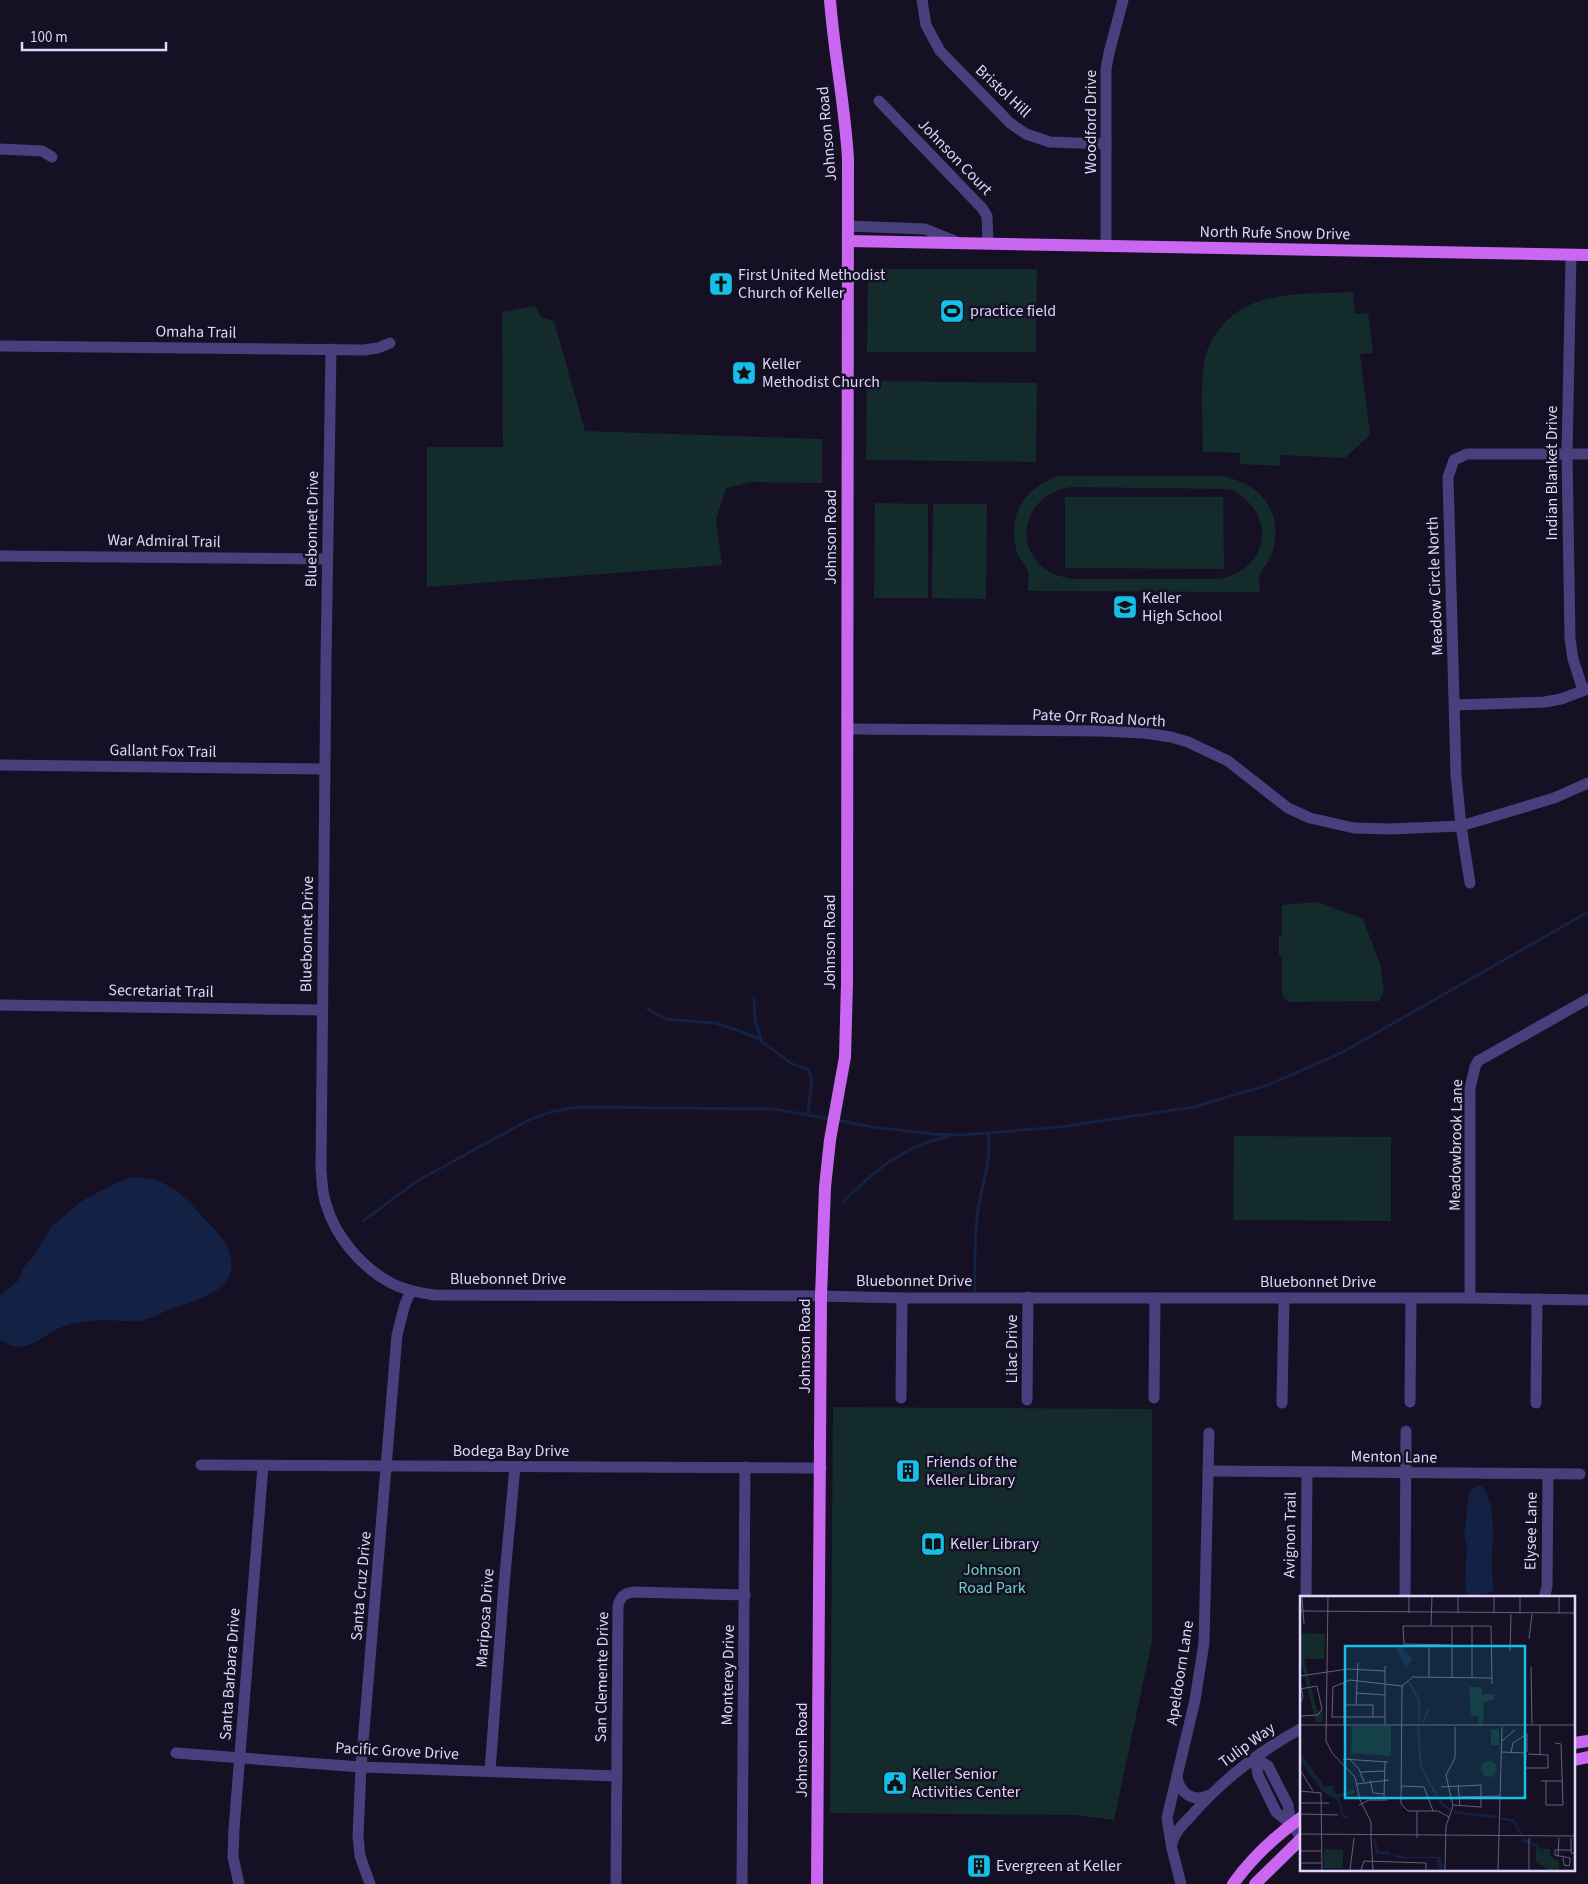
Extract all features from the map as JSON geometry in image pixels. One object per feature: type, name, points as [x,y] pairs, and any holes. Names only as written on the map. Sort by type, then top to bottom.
[{"type":"main road","name":"Johnson Road","points":[[817,1884],[821,1296],[825,1187],[830,1140],[845,1047],[848,226],[846,131],[834,50],[830,0]]},
{"type":"main road","name":"North Rufe Snow Drive","points":[[848,241],[1588,255]]},
{"type":"main road","points":[[1232,1884],[1274,1838],[1297,1821]]},
{"type":"main road","points":[[1255,1884],[1300,1840]]},
{"type":"street","name":"Bristol Hill","points":[[922,0],[926,25],[940,51],[1010,124],[1026,134],[1050,142],[1106,144]]},
{"type":"street","name":"Woodford Drive","points":[[1106,246],[1106,69],[1123,0]]},
{"type":"street","points":[[1123,0],[1130,0]]},
{"type":"street","name":"Johnson Court","points":[[879,101],[982,208],[987,216],[988,243]]},
{"type":"street","points":[[0,149],[42,151],[52,156]]},
{"type":"street","name":"North Rufe Snow Drive","points":[[848,226],[925,229],[960,243]]},
{"type":"street","name":"Indian Blanket Drive","points":[[1571,255],[1567,454],[1570,639],[1573,659],[1585,689]]},
{"type":"street","name":"Omaha Trail","points":[[0,346],[370,349],[390,343]]},
{"type":"street","name":"Bluebonnet Drive","points":[[331,349],[321,1170],[326,1204],[342,1239],[368,1267],[391,1283],[411,1291],[435,1295],[1588,1300]]},
{"type":"street","name":"Meadow Circle North","points":[[1470,883],[1461,826],[1456,775],[1448,477],[1454,460],[1467,454],[1567,454]]},
{"type":"street","points":[[1567,454],[1588,454]]},
{"type":"street","name":"War Admiral Trail","points":[[0,556],[327,559]]},
{"type":"street","points":[[1455,705],[1545,702],[1561,699],[1585,689]]},
{"type":"street","name":"Pate Orr Road North","points":[[847,729],[1099,731],[1158,735],[1188,742],[1228,761],[1288,808],[1310,818],[1354,828],[1390,829],[1461,826],[1587,786]]},
{"type":"street","name":"Gallant Fox Trail","points":[[0,765],[325,769]]},
{"type":"street","name":"Meadowbrook Lane","points":[[1470,1298],[1470,1088],[1475,1067],[1478,1061],[1587,1004]]},
{"type":"street","name":"Secretariat Trail","points":[[0,1005],[322,1010]]},
{"type":"street","name":"Santa Cruz Drive","points":[[370,1884],[360,1856],[358,1836],[361,1767],[397,1335],[405,1304],[411,1291]]},
{"type":"street","name":"Lilac Drive","points":[[1027,1400],[1028,1297]]},
{"type":"street","points":[[901,1398],[902,1298]]},
{"type":"street","points":[[1154,1398],[1155,1298]]},
{"type":"street","points":[[1282,1403],[1284,1298]]},
{"type":"street","points":[[1410,1402],[1411,1299]]},
{"type":"street","points":[[1536,1403],[1537,1299]]},
{"type":"street","points":[[1405,1596],[1406,1431]]},
{"type":"street","name":"Apeldoorn Lane","points":[[1180,1884],[1167,1818],[1195,1700],[1204,1643],[1209,1433]]},
{"type":"street","name":"Bodega Bay Drive","points":[[201,1466],[821,1468]]},
{"type":"street","name":"Santa Barbara Drive","points":[[238,1884],[233,1857],[263,1466]]},
{"type":"street","name":"Mariposa Drive","points":[[490,1771],[515,1467]]},
{"type":"street","name":"Monterey Drive","points":[[742,1884],[746,1467]]},
{"type":"street","name":"Menton Lane","points":[[1208,1471],[1580,1474]]},
{"type":"street","name":"Avignon Trail","points":[[1306,1596],[1307,1472]]},
{"type":"street","name":"Elysee Lane","points":[[1546,1592],[1548,1475]]},
{"type":"street","name":"San Clemente Drive","points":[[616,1884],[618,1606],[620,1598],[626,1593],[634,1592],[746,1595]]},
{"type":"street","name":"Tulip Way","points":[[1172,1849],[1173,1838],[1213,1792],[1238,1770],[1268,1748],[1300,1729]]},
{"type":"street","name":"Pacific Grove Drive","points":[[176,1753],[361,1767],[617,1776]]},
{"type":"street","points":[[1255,1758],[1258,1775],[1276,1812],[1297,1821]]},
{"type":"street","name":"Tulip Way","points":[[1178,1773],[1179,1786],[1189,1796],[1202,1798],[1213,1792]]},
{"type":"green space","name":"practice field","points":[[868,269],[1037,269],[1036,352],[867,352]]},
{"type":"green space","points":[[1353,292],[1355,314],[1368,313],[1373,353],[1360,354],[1370,435],[1345,458],[1280,455],[1280,466],[1240,464],[1240,453],[1203,452],[1202,397],[1204,364],[1210,344],[1221,327],[1234,314],[1248,306],[1265,300],[1300,294]]},
{"type":"green space","points":[[535,306],[541,317],[554,321],[585,431],[822,439],[822,483],[753,482],[726,488],[716,520],[722,565],[427,587],[427,447],[503,447],[502,312]]},
{"type":"green space","points":[[867,381],[1037,383],[1036,462],[866,460]]},
{"type":"green space","points":[[1058,476],[1218,476],[1243,483],[1263,497],[1270,507],[1274,518],[1274,545],[1267,564],[1260,573],[1260,592],[1028,591],[1028,572],[1017,552],[1014,527],[1016,515],[1027,496],[1046,481]],"holes":[[[1072,487],[1229,489],[1245,499],[1255,511],[1261,525],[1262,539],[1258,552],[1249,564],[1236,573],[1218,579],[1072,579],[1050,572],[1037,562],[1030,549],[1027,536],[1028,522],[1034,510],[1043,499],[1056,491]]]},
{"type":"green space","points":[[1065,497],[1223,497],[1224,569],[1065,568]]},
{"type":"green space","points":[[875,503],[928,504],[928,598],[874,598]]},
{"type":"green space","points":[[933,504],[987,504],[986,599],[932,598]]},
{"type":"green space","points":[[1318,902],[1363,919],[1380,964],[1384,992],[1379,1001],[1288,1002],[1282,995],[1282,957],[1279,956],[1279,936],[1282,936],[1282,905]]},
{"type":"green space","points":[[1234,1136],[1391,1137],[1391,1221],[1233,1220]]},
{"type":"green space","name":"Johnson Road Park","points":[[833,1407],[1152,1409],[1152,1641],[1114,1820],[1076,1815],[830,1813]]},
{"type":"water","points":[[131,1177],[142,1177],[162,1183],[179,1193],[194,1207],[227,1245],[231,1258],[231,1269],[228,1279],[221,1287],[202,1298],[143,1320],[101,1320],[72,1324],[62,1327],[36,1342],[19,1347],[10,1345],[0,1339],[0,1295],[19,1280],[23,1268],[34,1255],[52,1226],[82,1201]]},
{"type":"water","points":[[1482,1485],[1488,1497],[1493,1523],[1492,1577],[1494,1590],[1470,1596],[1467,1594],[1465,1581],[1467,1547],[1464,1535],[1469,1493],[1476,1486]]},
{"type":"waterway","points":[[837,1120],[872,1127],[933,1134],[962,1135],[1060,1127],[1194,1107],[1268,1085],[1341,1053],[1588,912]]},
{"type":"waterway","points":[[754,999],[755,1020],[761,1039]]},
{"type":"waterway","points":[[648,1009],[666,1019],[715,1023],[740,1031],[757,1038],[792,1064],[808,1069],[812,1079],[808,1114]]},
{"type":"waterway","points":[[363,1221],[417,1181],[527,1121],[555,1111],[584,1107],[773,1109],[831,1119]]},
{"type":"waterway","points":[[975,1291],[976,1230],[978,1210],[988,1162],[988,1133]]},
{"type":"waterway","points":[[843,1202],[867,1179],[891,1161],[917,1146],[949,1136]]},
{"type":"place","name":"First United Methodist Church of Keller","points":[[721,284]]},
{"type":"place","name":"practice field","points":[[952,311]]},
{"type":"place","name":"Keller Methodist Church","points":[[744,373]]},
{"type":"place","name":"Keller High School","points":[[1125,607]]},
{"type":"place","name":"Friends of the Keller Library","points":[[908,1471]]},
{"type":"place","name":"Keller Library","points":[[933,1544]]},
{"type":"place","name":"Keller Senior Activities Center","points":[[895,1783]]},
{"type":"place","name":"Evergreen at Keller","points":[[979,1866]]}]
